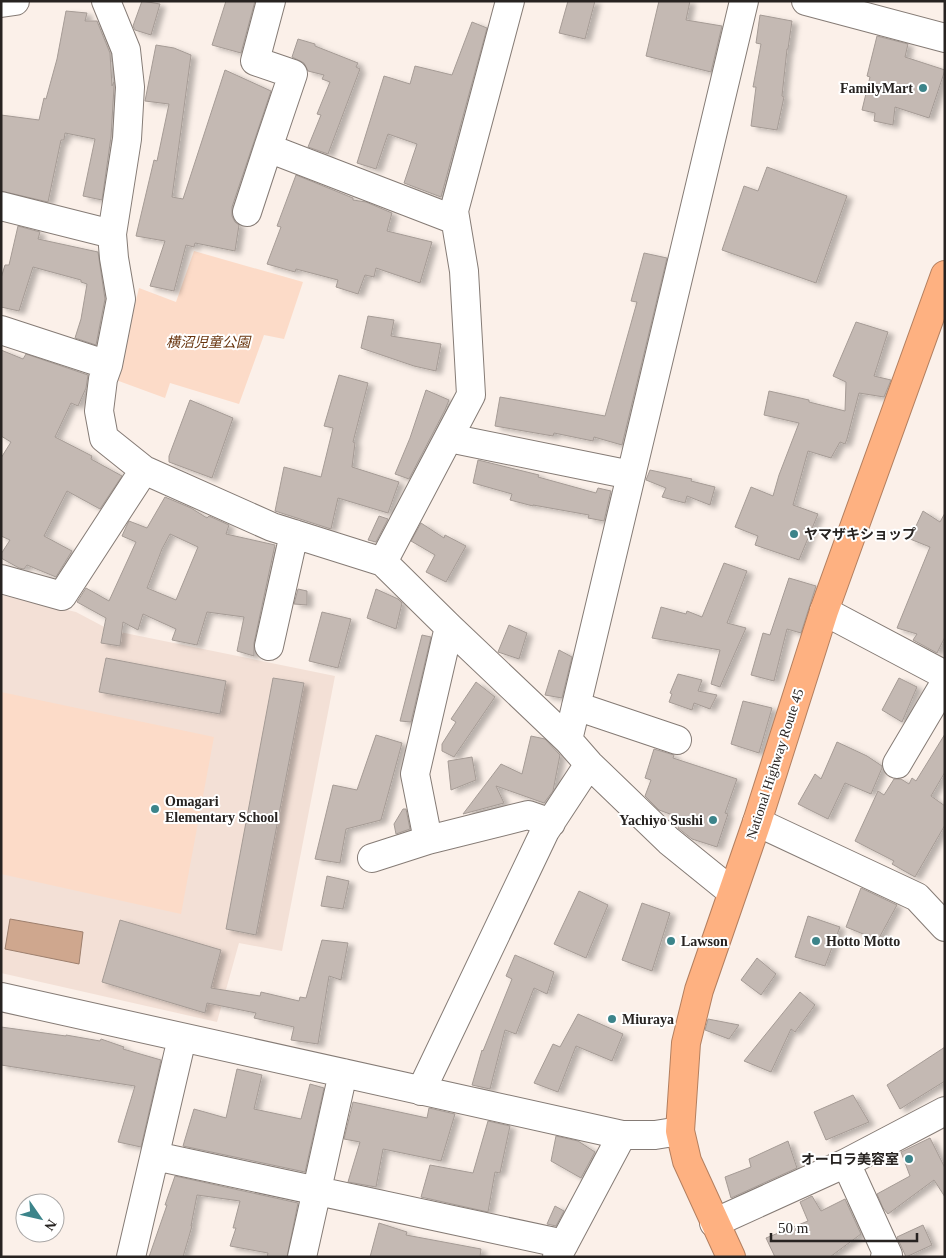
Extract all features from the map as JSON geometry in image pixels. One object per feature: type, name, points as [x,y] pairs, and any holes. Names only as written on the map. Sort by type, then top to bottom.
[{"type":"highway","name":"National Highway Route 45","points":[[731,1257],[687,1161],[680,1131],[683,1074],[688,1034],[699,990],[757,822],[824,611],[945,275]]},
{"type":"street","points":[[1,3],[16,1]]},
{"type":"street","points":[[106,1],[126,50],[130,87],[127,140],[112,234],[121,299],[108,365],[103,379],[99,411],[104,438],[144,470],[272,527],[384,562],[449,628],[568,740],[589,764],[670,841],[732,892]]},
{"type":"street","points":[[247,212],[293,74],[255,61],[271,1]]},
{"type":"street","points":[[384,562],[472,395],[464,271],[454,211],[510,1]]},
{"type":"street","points":[[568,740],[744,1]]},
{"type":"street","points":[[806,1],[945,38]]},
{"type":"street","points":[[268,148],[455,220]]},
{"type":"street","points":[[1,206],[112,234]]},
{"type":"street","points":[[1,330],[108,365]]},
{"type":"street","points":[[449,438],[631,475]]},
{"type":"street","points":[[1,579],[62,596],[144,470]]},
{"type":"street","points":[[269,646],[294,534]]},
{"type":"street","points":[[824,611],[945,675]]},
{"type":"street","points":[[428,840],[415,774],[449,628]]},
{"type":"street","points":[[897,764],[945,683]]},
{"type":"street","points":[[576,706],[677,740]]},
{"type":"street","points":[[421,1091],[545,832],[589,764]]},
{"type":"street","points":[[372,858],[428,840],[528,814],[551,823]]},
{"type":"street","points":[[757,822],[917,897],[945,927]]},
{"type":"street","points":[[1,997],[622,1135],[655,1135],[680,1131]]},
{"type":"street","points":[[131,1257],[182,1038]]},
{"type":"street","points":[[302,1257],[343,1073]]},
{"type":"street","points":[[714,1223],[846,1163],[945,1111]]},
{"type":"street","points":[[155,1156],[317,1191],[560,1250],[622,1135]]},
{"type":"street","points":[[846,1163],[888,1255],[886,1257]]},
{"type":"shaded area","name":"Omagari Elementary School","points":[[1,595],[76,612],[110,630],[335,676],[282,951],[239,943],[217,1022],[1,973]]},
{"type":"shaded area","points":[[10,919],[83,932],[79,964],[5,949]]},
{"type":"green space","name":"横沼児童公園","points":[[194,251],[303,282],[284,339],[264,335],[239,404],[170,383],[165,398],[116,380],[139,288],[176,302]]},
{"type":"green space","points":[[1,692],[214,737],[181,914],[1,874]]},
{"type":"building","points":[[142,1],[160,4],[151,35],[135,30],[133,26]]},
{"type":"building","points":[[226,1],[255,1],[241,53],[212,45]]},
{"type":"building","points":[[568,1],[595,1],[585,39],[559,33]]},
{"type":"building","points":[[659,1],[690,1],[686,20],[722,26],[711,72],[646,56]]},
{"type":"building","points":[[66,11],[87,13],[85,21],[97,21],[110,53],[112,86],[114,82],[114,87],[111,137],[102,200],[83,196],[95,139],[65,133],[64,140],[61,140],[48,202],[1,191],[1,115],[39,120],[57,59]]},
{"type":"building","points":[[760,15],[792,21],[782,96],[784,97],[777,130],[751,126],[756,87],[753,87],[761,44],[756,43]]},
{"type":"building","points":[[472,22],[487,28],[441,197],[404,183],[417,144],[388,134],[376,169],[357,163],[384,76],[410,84],[415,66],[452,75]]},
{"type":"building","points":[[877,36],[908,44],[905,57],[945,70],[929,118],[895,107],[893,125],[874,121],[875,113],[862,110],[870,77],[867,76]]},
{"type":"building","points":[[298,39],[315,44],[315,46],[358,63],[356,67],[360,69],[328,154],[308,147],[321,115],[317,114],[330,82],[322,79],[324,75],[308,71],[304,63],[292,57]]},
{"type":"building","points":[[156,45],[174,48],[191,55],[172,197],[183,199],[225,70],[271,91],[232,207],[232,216],[239,225],[235,251],[195,243],[194,247],[186,245],[174,291],[150,286],[165,241],[136,236],[154,160],[157,161],[169,104],[145,101]]},
{"type":"building","points":[[767,167],[847,196],[816,283],[722,250],[744,186],[758,191]]},
{"type":"building","points":[[296,175],[353,198],[353,200],[366,202],[392,213],[387,231],[432,242],[420,283],[376,268],[374,277],[365,275],[358,294],[336,287],[338,280],[296,269],[295,272],[267,264],[281,227],[277,226]]},
{"type":"building","points":[[18,226],[40,232],[38,239],[98,252],[105,299],[96,345],[75,338],[81,319],[87,284],[81,282],[81,280],[33,267],[19,311],[1,307],[1,278],[5,265],[9,265]]},
{"type":"building","points":[[644,253],[667,258],[622,445],[594,437],[593,441],[554,433],[553,436],[495,426],[500,397],[605,416],[637,302],[631,301]]},
{"type":"building","points":[[368,316],[394,320],[391,336],[441,344],[436,371],[414,366],[361,348]]},
{"type":"building","points":[[856,322],[888,332],[874,376],[891,380],[884,397],[859,393],[845,444],[840,442],[831,458],[808,451],[793,505],[818,514],[799,560],[755,545],[758,536],[735,527],[751,487],[773,496],[799,423],[764,415],[769,391],[845,411],[846,382],[833,376]]},
{"type":"building","points":[[1,350],[23,359],[26,354],[88,375],[86,388],[78,406],[71,403],[55,437],[92,456],[91,459],[122,476],[100,509],[67,491],[44,536],[72,551],[56,577],[27,565],[24,569],[19,568],[1,558],[1,554],[10,540],[1,536],[1,458],[11,442],[1,436]]},
{"type":"building","points":[[339,375],[368,383],[353,442],[355,443],[352,467],[399,482],[388,513],[338,498],[331,529],[275,511],[284,467],[321,477],[333,428],[324,426]]},
{"type":"building","points":[[426,390],[449,400],[409,479],[395,474],[410,438]]},
{"type":"building","points":[[190,400],[233,418],[212,478],[169,462],[169,456]]},
{"type":"building","points":[[478,460],[539,475],[538,477],[596,493],[598,488],[611,491],[604,521],[588,518],[589,515],[533,506],[510,500],[512,494],[473,483]]},
{"type":"building","points":[[650,470],[692,479],[691,481],[715,487],[710,505],[687,496],[685,503],[662,497],[666,488],[646,480]]},
{"type":"building","points":[[165,497],[191,508],[207,518],[209,516],[229,525],[226,534],[275,545],[254,643],[254,656],[237,651],[244,617],[207,612],[197,645],[172,640],[176,629],[143,614],[138,630],[123,622],[120,646],[101,643],[106,618],[77,602],[86,588],[109,601],[136,542],[122,536],[129,521],[147,528]],"holes":[[[170,534],[198,547],[176,600],[147,588]]]},
{"type":"building","points":[[923,511],[940,522],[945,513],[945,637],[937,653],[913,640],[917,634],[897,628],[930,547],[910,539]]},
{"type":"building","points":[[379,516],[388,519],[376,542],[368,540]]},
{"type":"building","points":[[421,523],[444,538],[445,535],[466,546],[446,582],[426,572],[435,555],[411,541]]},
{"type":"building","points":[[724,563],[747,571],[727,623],[746,628],[720,687],[711,684],[720,650],[652,638],[661,607],[686,614],[687,611],[702,617]]},
{"type":"building","points":[[789,578],[816,586],[801,633],[787,629],[774,681],[751,675],[763,633],[770,635]]},
{"type":"building","points":[[298,589],[307,591],[307,605],[294,604]]},
{"type":"building","points":[[376,589],[398,599],[402,603],[396,629],[367,618]]},
{"type":"building","points":[[322,612],[351,619],[338,668],[309,661]]},
{"type":"building","points":[[509,625],[527,633],[519,659],[498,652]]},
{"type":"building","points":[[422,635],[431,637],[411,722],[400,721]]},
{"type":"building","points":[[559,650],[572,657],[562,698],[545,695]]},
{"type":"building","points":[[106,658],[226,681],[220,714],[99,692]]},
{"type":"building","points":[[678,674],[702,680],[698,691],[717,695],[710,709],[694,703],[692,710],[669,702],[672,694],[670,693]]},
{"type":"building","points":[[273,678],[304,683],[256,935],[226,929]]},
{"type":"building","points":[[899,678],[917,687],[902,722],[882,710]]},
{"type":"building","points":[[476,682],[495,697],[454,757],[442,751],[442,744],[456,722],[451,719]]},
{"type":"building","points":[[743,701],[772,708],[759,753],[731,744]]},
{"type":"building","points":[[945,734],[945,772],[931,796],[945,806],[945,825],[915,877],[892,864],[894,861],[855,841],[878,791],[884,795],[894,779],[901,779],[909,784],[912,778],[916,781]]},
{"type":"building","points":[[376,735],[402,743],[381,820],[346,829],[340,863],[315,859],[333,785],[357,790]]},
{"type":"building","points":[[531,736],[545,739],[560,755],[553,791],[544,803],[496,786],[504,803],[463,814],[501,764],[522,774]]},
{"type":"building","points":[[837,742],[867,756],[882,766],[882,768],[871,794],[845,783],[828,819],[798,804],[815,774],[821,779]]},
{"type":"building","points":[[654,749],[674,755],[673,758],[737,779],[725,813],[728,814],[717,847],[692,839],[678,828],[681,818],[659,810],[645,796],[651,780],[645,778]]},
{"type":"building","points":[[472,757],[476,780],[451,790],[448,761]]},
{"type":"building","points":[[403,809],[406,809],[410,829],[396,834],[394,824]]},
{"type":"building","points":[[327,876],[349,881],[343,909],[321,906]]},
{"type":"building","points":[[861,888],[897,905],[878,940],[846,927]]},
{"type":"building","points":[[579,891],[608,905],[586,958],[554,944]]},
{"type":"building","points":[[642,903],[670,913],[652,971],[622,960]]},
{"type":"building","points":[[808,916],[840,927],[825,966],[795,957]]},
{"type":"building","points":[[120,920],[221,950],[211,988],[260,996],[261,992],[299,1001],[300,997],[306,998],[322,940],[348,943],[341,980],[329,976],[318,1044],[291,1040],[294,1027],[254,1018],[256,1013],[207,1003],[205,1013],[102,982]]},
{"type":"building","points":[[515,955],[554,972],[547,994],[534,988],[516,1034],[505,1030],[490,1089],[472,1085],[482,1050],[512,979],[506,976]]},
{"type":"building","points":[[757,958],[776,974],[761,995],[741,980]]},
{"type":"building","points":[[800,992],[815,1005],[795,1032],[791,1029],[771,1072],[744,1061]]},
{"type":"building","points":[[578,1014],[623,1034],[612,1061],[576,1046],[558,1092],[534,1083],[553,1044],[560,1047]]},
{"type":"building","points":[[708,1019],[739,1025],[729,1039],[705,1030]]},
{"type":"building","points":[[1,1027],[100,1041],[101,1039],[124,1047],[123,1049],[161,1060],[141,1147],[118,1142],[135,1086],[1,1065]]},
{"type":"building","points":[[945,1047],[945,1081],[900,1109],[887,1085]]},
{"type":"building","points":[[237,1069],[262,1075],[254,1109],[301,1119],[310,1084],[324,1088],[305,1172],[183,1146],[194,1109],[226,1118]]},
{"type":"building","points":[[853,1095],[869,1122],[826,1140],[814,1112]]},
{"type":"building","points":[[353,1102],[427,1118],[429,1108],[455,1114],[441,1161],[383,1149],[376,1187],[348,1182],[360,1142],[344,1139]]},
{"type":"building","points":[[488,1121],[510,1126],[500,1173],[495,1172],[488,1212],[421,1197],[430,1165],[473,1173]]},
{"type":"building","points":[[556,1136],[578,1141],[595,1152],[581,1178],[551,1161]]},
{"type":"building","points":[[930,1138],[945,1168],[945,1197],[934,1180],[888,1214],[877,1194],[910,1176],[901,1152]]},
{"type":"building","points":[[788,1141],[797,1168],[731,1198],[725,1177],[751,1167],[749,1159]]},
{"type":"building","points":[[175,1176],[298,1203],[287,1257],[267,1257],[268,1253],[230,1246],[236,1228],[233,1228],[240,1201],[197,1195],[192,1226],[183,1257],[149,1257]]},
{"type":"building","points":[[812,1196],[821,1211],[845,1199],[861,1234],[830,1257],[775,1257],[766,1238],[808,1221],[800,1202]]},
{"type":"building","points":[[555,1206],[564,1211],[556,1226],[547,1224]]},
{"type":"building","points":[[379,1223],[407,1232],[406,1235],[481,1249],[480,1257],[370,1257]]},
{"type":"building","points":[[923,1225],[932,1245],[906,1257],[897,1237]]},
{"type":"place","name":"FamilyMart","points":[[923,88]]},
{"type":"place","name":"ヤマザキショップ","points":[[794,534]]},
{"type":"place","name":"Omagari Elementary School","points":[[155,809]]},
{"type":"place","name":"Yachiyo Sushi","points":[[713,820]]},
{"type":"place","name":"Lawson","points":[[671,941]]},
{"type":"place","name":"Hotto Motto","points":[[816,941]]},
{"type":"place","name":"Miuraya","points":[[612,1019]]},
{"type":"place","name":"オーロラ美容室","points":[[909,1159]]}]
